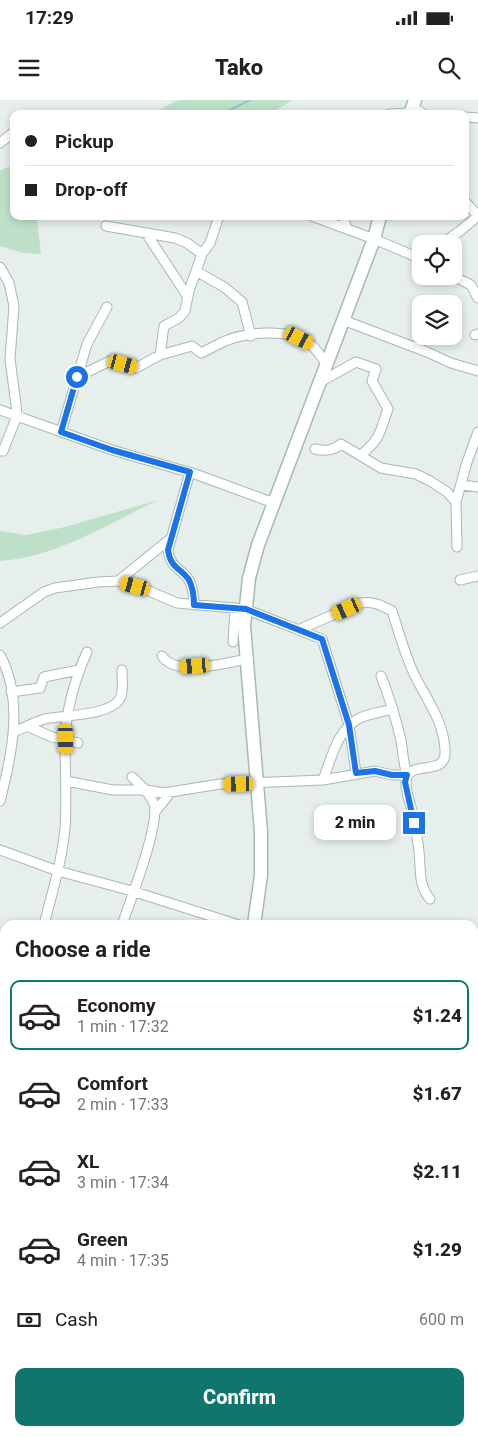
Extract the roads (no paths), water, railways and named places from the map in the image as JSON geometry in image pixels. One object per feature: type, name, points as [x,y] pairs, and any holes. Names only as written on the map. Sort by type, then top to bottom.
[{"type":"street","points":[[0,143],[10,135]]},
{"type":"street","points":[[454,235],[478,215],[469,206]]},
{"type":"street","points":[[160,356],[164,326],[180,318],[186,311],[196,271],[202,254],[210,243],[218,220]]},
{"type":"street","points":[[323,220],[412,255]]},
{"type":"street","points":[[344,220],[347,229]]},
{"type":"street","points":[[233,642],[258,545],[374,239],[379,220]]},
{"type":"street","points":[[106,226],[175,238],[202,254]]},
{"type":"street","points":[[146,233],[188,297]]},
{"type":"street","points":[[0,267],[9,283],[14,306],[10,359],[17,416],[3,451],[0,451]]},
{"type":"street","points":[[196,271],[224,287],[242,302],[251,336]]},
{"type":"street","points":[[462,280],[475,287],[478,298]]},
{"type":"street","points":[[61,432],[87,344],[107,306]]},
{"type":"street","points":[[343,320],[451,363],[478,371]]},
{"type":"street","points":[[77,377],[110,361],[136,368],[160,356],[192,346],[201,354],[227,340],[264,333],[288,335],[310,343],[327,364]]},
{"type":"street","points":[[320,382],[356,362],[376,370],[372,381],[388,409],[380,436],[361,455]]},
{"type":"street","points":[[0,410],[112,450],[190,472],[274,504]]},
{"type":"street","points":[[457,547],[456,502],[466,462],[478,432]]},
{"type":"street","points":[[315,449],[324,451],[334,449],[341,444],[381,468],[416,474],[430,481],[447,492],[456,502]]},
{"type":"street","points":[[190,472],[168,550],[169,559],[188,578],[192,588],[194,605]]},
{"type":"street","points":[[460,485],[478,487]]},
{"type":"street","points":[[118,581],[170,539]]},
{"type":"street","points":[[460,580],[478,576]]},
{"type":"street","points":[[0,623],[49,590],[98,582],[118,581],[177,603],[240,609],[322,639],[349,725],[356,773]]},
{"type":"street","points":[[298,630],[360,603],[370,602],[392,611],[415,676],[429,699],[444,734],[446,752],[443,761],[439,765],[412,771],[407,775],[405,782],[412,808],[419,852],[421,882],[424,892],[430,900]]},
{"type":"street","points":[[240,609],[244,626],[261,832],[260,875],[255,920]]},
{"type":"street","points":[[45,920],[58,872],[65,828],[66,739],[69,715],[79,670],[87,652]]},
{"type":"street","points":[[0,655],[7,668],[14,706],[8,772],[0,801]]},
{"type":"street","points":[[162,656],[166,662],[184,667],[206,666],[247,659]]},
{"type":"street","points":[[12,692],[40,688],[44,677],[79,670]]},
{"type":"street","points":[[13,732],[43,720],[85,714],[115,705],[121,699],[122,670]]},
{"type":"street","points":[[381,676],[394,709],[407,775]]},
{"type":"street","points":[[323,780],[339,739],[349,725],[362,717],[394,709]]},
{"type":"street","points":[[29,727],[52,738],[66,739],[78,743]]},
{"type":"street","points":[[66,781],[113,790],[146,790],[157,793],[220,784],[323,780],[375,771],[392,775],[407,775]]},
{"type":"street","points":[[123,920],[150,841],[155,812],[153,802],[146,790],[132,777]]},
{"type":"street","points":[[155,812],[171,792]]},
{"type":"street","points":[[0,850],[58,872],[132,891],[223,920]]},
{"type":"waterway","points":[[230,110],[250,100]]}]
